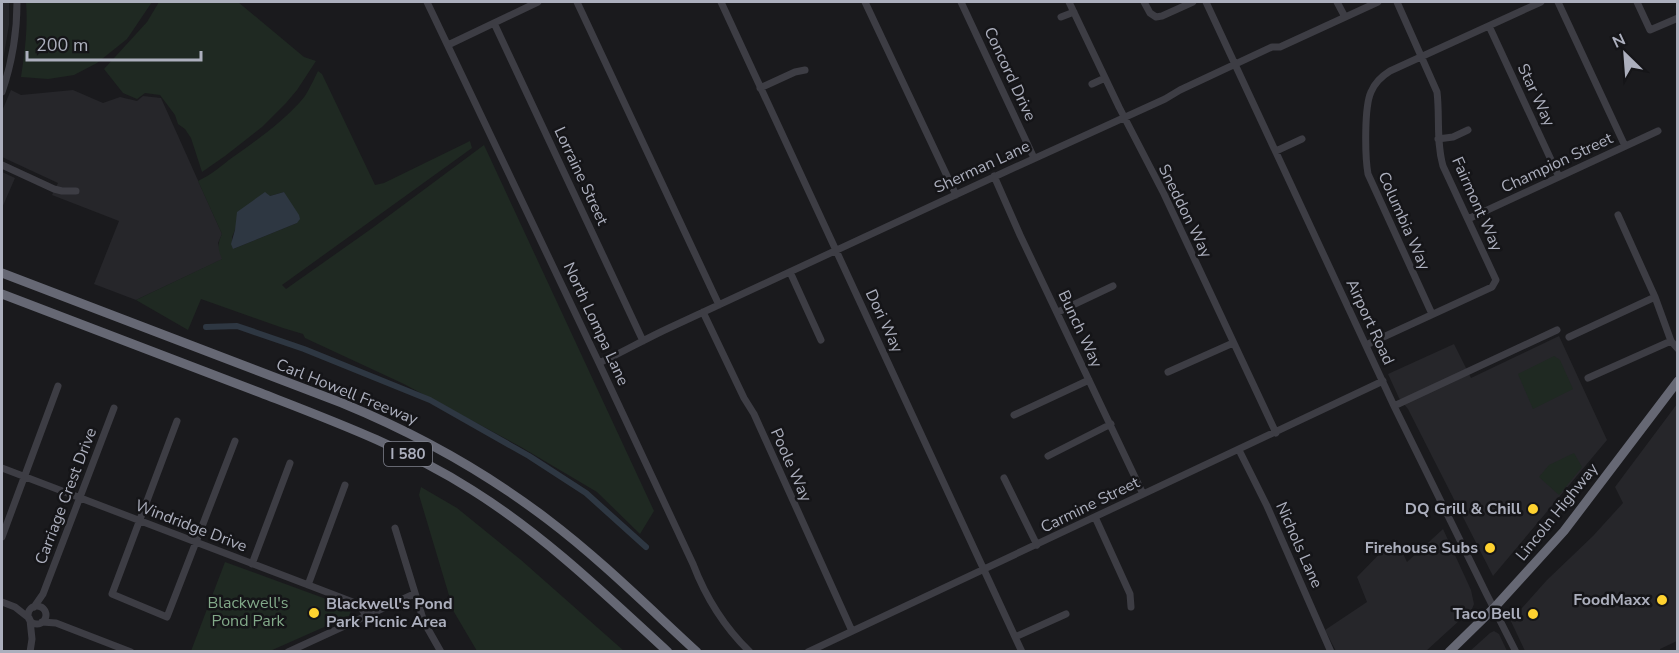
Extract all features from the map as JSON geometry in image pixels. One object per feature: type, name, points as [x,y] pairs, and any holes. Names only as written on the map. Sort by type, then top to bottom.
[{"type":"highway","name":"Carl Howell Freeway","points":[[2,273],[342,403],[434,446],[490,479],[554,524],[697,651]]},
{"type":"highway","name":"Carl Howell Freeway","points":[[2,294],[338,423],[431,466],[486,499],[541,539],[668,651]]},
{"type":"highway","name":"Lincoln Highway","points":[[1449,651],[1494,608],[1564,531],[1677,381]]},
{"type":"street","points":[[2,92],[16,32],[17,2]]},
{"type":"street","name":"North Lompa Lane","points":[[427,2],[703,588],[723,622],[750,651]]},
{"type":"street","points":[[448,45],[538,2]]},
{"type":"street","points":[[577,2],[719,305]]},
{"type":"street","name":"Dori Way","points":[[721,2],[1022,651]]},
{"type":"street","points":[[865,2],[956,195]]},
{"type":"street","name":"Concord Drive","points":[[961,2],[1034,158]]},
{"type":"street","name":"Sneddon Way","points":[[1069,2],[1164,194],[1276,433]]},
{"type":"street","points":[[1144,2],[1151,15],[1156,17],[1193,2]]},
{"type":"street","name":"Airport Road","points":[[1206,2],[1394,406],[1516,651]]},
{"type":"street","points":[[1337,2],[1344,17]]},
{"type":"street","name":"Sherman Lane","points":[[599,363],[703,312],[1165,99],[1235,64],[1272,47],[1280,47],[1378,2]]},
{"type":"street","name":"Fairmont Way","points":[[1397,2],[1437,92],[1438,139],[1443,166],[1497,280],[1492,287],[1432,314]]},
{"type":"street","points":[[1422,57],[1541,2]]},
{"type":"street","points":[[1558,2],[1625,146]]},
{"type":"street","points":[[1636,2],[1650,30],[1677,18]]},
{"type":"street","points":[[1061,17],[1074,12]]},
{"type":"street","name":"Lorraine Street","points":[[494,22],[643,341]]},
{"type":"street","name":"Star Way","points":[[1489,26],[1559,177]]},
{"type":"street","name":"Columbia Way","points":[[1422,57],[1390,71],[1375,84],[1369,98],[1366,163],[1371,183],[1432,314]]},
{"type":"street","points":[[760,88],[795,72],[805,70]]},
{"type":"street","points":[[1092,84],[1105,78]]},
{"type":"street","points":[[1438,139],[1453,137],[1468,130]]},
{"type":"street","name":"Champion Street","points":[[1468,219],[1658,130]]},
{"type":"street","points":[[1275,151],[1302,139]]},
{"type":"street","points":[[2,165],[54,189],[76,191]]},
{"type":"street","name":"Bunch Way","points":[[994,176],[1143,494]]},
{"type":"street","points":[[1617,215],[1655,297],[1671,341],[1677,349]]},
{"type":"street","points":[[790,273],[821,340]]},
{"type":"street","points":[[1058,312],[1113,286]]},
{"type":"street","points":[[1569,338],[1655,297]]},
{"type":"street","name":"Poole Way","points":[[703,312],[763,434],[852,631]]},
{"type":"street","points":[[1366,345],[1432,314]]},
{"type":"street","points":[[1394,406],[1557,330]]},
{"type":"street","points":[[1588,378],[1671,341]]},
{"type":"street","points":[[1168,372],[1233,343]]},
{"type":"street","points":[[1014,415],[1089,380]]},
{"type":"street","name":"Carmine Street","points":[[808,651],[1383,381]]},
{"type":"street","points":[[2,537],[58,386]]},
{"type":"street","name":"Carriage Crest Drive","points":[[33,607],[43,594],[114,408]]},
{"type":"street","points":[[177,420],[112,594],[167,617],[235,441]]},
{"type":"street","points":[[1048,456],[1110,424]]},
{"type":"street","name":"Nichols Lane","points":[[1239,450],[1267,506],[1331,651]]},
{"type":"street","points":[[252,564],[290,463]]},
{"type":"street","name":"Windridge Drive","points":[[2,468],[358,604],[366,615]]},
{"type":"street","points":[[1004,478],[1037,545]]},
{"type":"street","points":[[308,585],[345,485]]},
{"type":"street","points":[[1095,517],[1129,591],[1131,607]]},
{"type":"street","points":[[395,528],[414,594],[438,651]]},
{"type":"street","name":"Carriage Crest Drive","points":[[43,594],[45,611]]},
{"type":"street","points":[[288,651],[414,594]]},
{"type":"street","points":[[2,602],[15,607],[33,623],[56,623]]},
{"type":"street","points":[[15,607],[39,606],[56,623],[110,648],[131,651]]},
{"type":"street","points":[[30,651],[32,639],[28,613],[33,607]]},
{"type":"street","points":[[32,639],[45,618],[45,611]]},
{"type":"street","points":[[1015,637],[1066,614]]},
{"type":"shaded area","points":[[2,2],[9,2],[9,25],[2,66]]},
{"type":"shaded area","points":[[11,90],[21,95],[73,90],[103,103],[120,97],[137,101],[143,96],[161,98],[222,234],[218,243],[223,259],[136,300],[94,284],[119,221],[52,195],[58,183],[2,157],[2,111]]},
{"type":"shaded area","points":[[2,172],[15,178],[2,208]]},
{"type":"shaded area","points":[[1559,336],[1607,440],[1493,576],[1388,374],[1454,344],[1471,378]]},
{"type":"shaded area","points":[[1677,404],[1677,641],[1660,651],[1525,651],[1508,615],[1522,608],[1623,503],[1615,487]]},
{"type":"shaded area","points":[[1443,529],[1471,590],[1474,604],[1472,609],[1426,651],[1336,651],[1325,630],[1367,602],[1357,577],[1392,541],[1396,539],[1407,562]]},
{"type":"shaded area","points":[[1494,631],[1499,634],[1507,651],[1470,651],[1490,633]]},
{"type":"green space","points":[[26,2],[152,2],[127,39],[97,63],[74,75],[48,79],[21,77],[26,39]]},
{"type":"green space","points":[[159,2],[238,2],[304,57],[316,61],[297,90],[262,127],[202,172],[191,138],[178,124],[175,115],[160,95],[145,93],[137,99],[123,93],[104,69],[147,22]]},
{"type":"green space","points":[[318,71],[322,74],[375,185],[384,183],[470,141],[472,148],[282,285],[286,289],[484,145],[654,511],[640,534],[597,492],[521,447],[404,384],[305,338],[303,334],[201,299],[188,330],[136,300],[222,259],[219,241],[222,234],[198,181],[280,121],[305,96]],"holes":[[[284,192],[297,223],[233,249],[232,237],[235,230],[270,196]]]},
{"type":"green space","points":[[1554,356],[1560,360],[1573,389],[1533,409],[1518,374]]},
{"type":"green space","points":[[1574,453],[1582,467],[1559,495],[1539,477],[1549,465]]},
{"type":"green space","points":[[421,487],[457,508],[521,560],[624,651],[477,651],[454,612],[419,495]]},
{"type":"green space","name":"Blackwell's Pond Park","points":[[225,562],[348,607],[351,611],[349,616],[270,651],[191,651]]},
{"type":"water","points":[[265,192],[270,196],[284,192],[300,219],[297,223],[233,249],[231,244],[237,212]]},
{"type":"waterway","points":[[206,327],[237,326],[304,349],[430,400],[529,456],[586,493],[646,547]]},
{"type":"place","name":"DQ Grill & Chill","points":[[1533,509]]},
{"type":"place","name":"Firehouse Subs","points":[[1490,548]]},
{"type":"place","name":"FoodMaxx","points":[[1662,600]]},
{"type":"place","name":"Blackwell's Pond Park Picnic Area","points":[[314,613]]},
{"type":"place","name":"Taco Bell","points":[[1533,614]]}]
